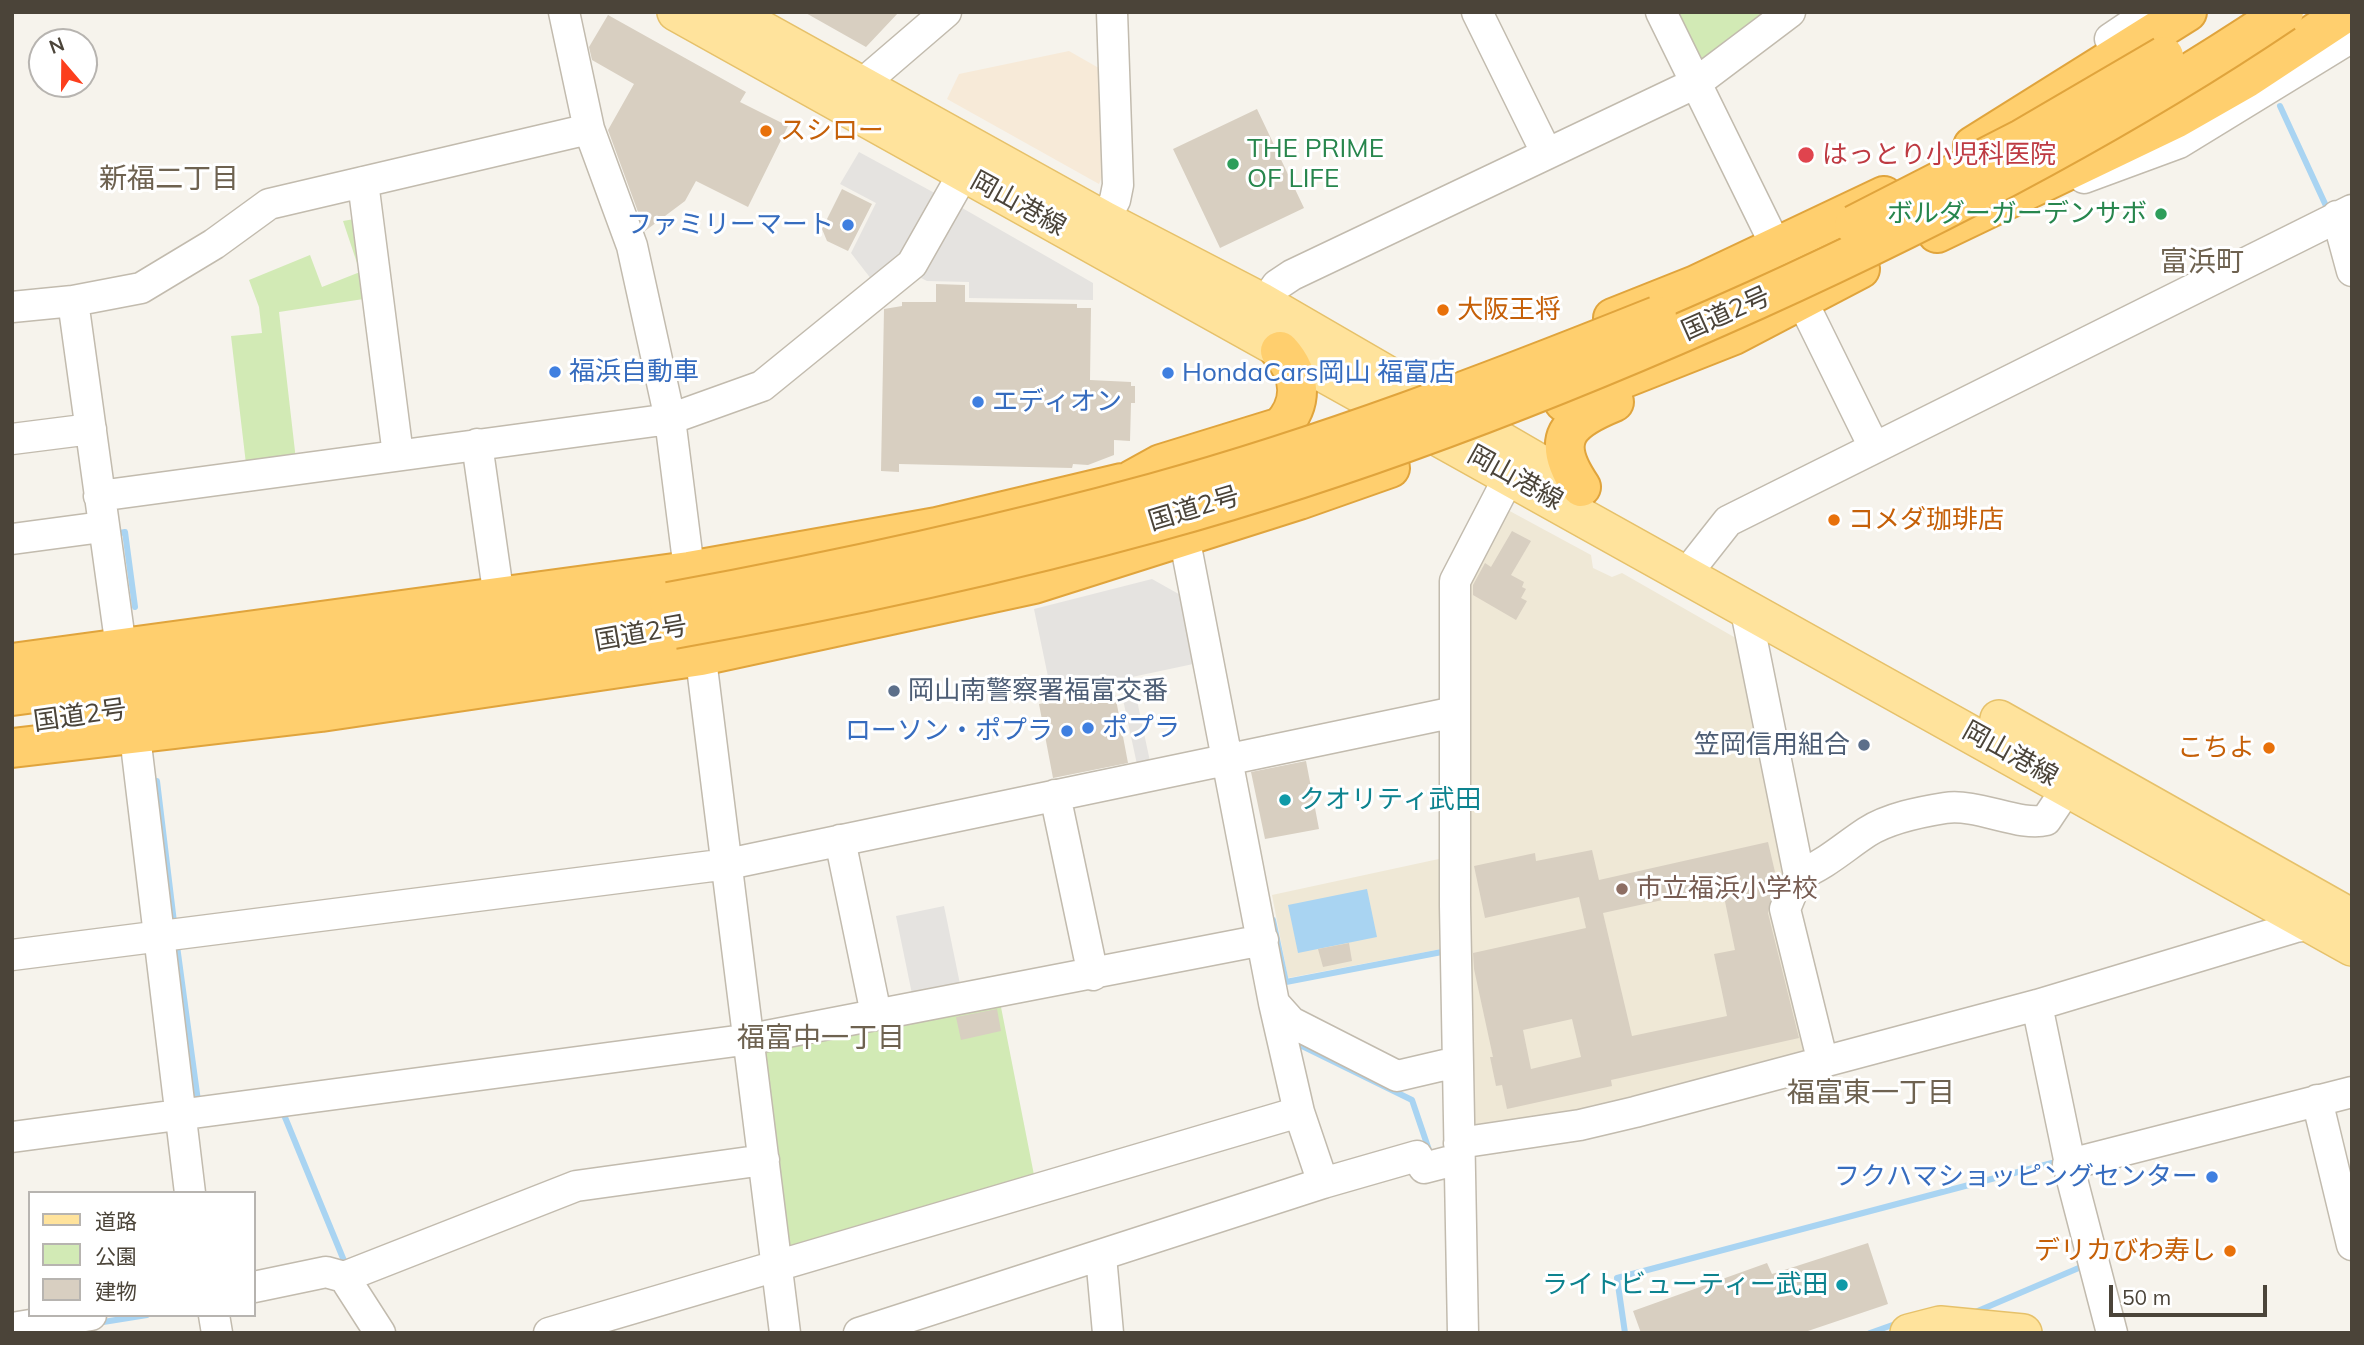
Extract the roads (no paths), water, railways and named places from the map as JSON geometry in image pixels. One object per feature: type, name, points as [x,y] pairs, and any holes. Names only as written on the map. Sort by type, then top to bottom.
[{"type":"highway","points":[[12,676],[117,666],[499,598],[677,601],[937,527],[1132,480],[1404,406],[1777,248],[1922,177],[2187,12]]},
{"type":"highway","name":"国道2号","points":[[12,696],[117,666],[417,642],[677,601],[914,554],[1143,496],[1330,439],[1511,374],[1686,304],[1846,229],[2022,139],[2235,12]]},
{"type":"highway","name":"国道2号","points":[[12,725],[397,673],[677,601],[919,582],[1160,521],[1342,463],[1520,400],[1656,345],[1826,268],[1961,202],[2104,124],[2284,12]]},
{"type":"highway","points":[[1404,406],[1464,429],[1734,335],[1870,264],[2177,118],[2247,78],[2347,12]]},
{"type":"highway","points":[[12,750],[135,736],[701,656],[1034,584],[1299,500],[1794,282],[1870,264]]},
{"type":"highway","points":[[1581,487],[1572,473],[1567,454],[1566,444],[1574,422],[1583,415],[1689,372],[1734,335]]},
{"type":"highway","points":[[1132,480],[1161,464],[1281,427],[1293,415],[1298,388],[1291,363],[1280,351]]},
{"type":"highway","points":[[12,663],[117,666]]},
{"type":"main road","name":"岡山港線","points":[[676,12],[854,97],[1254,317],[1404,406]]},
{"type":"main road","name":"岡山港線","points":[[730,12],[963,174],[1098,233]]},
{"type":"main road","name":"岡山港線","points":[[1254,317],[1280,351],[1404,406]]},
{"type":"main road","name":"岡山港線","points":[[1464,429],[1510,475],[1694,563],[2352,918]]},
{"type":"main road","name":"岡山港線","points":[[1464,429],[1581,487],[1694,563],[1745,606],[2352,947]]},
{"type":"main road","points":[[1909,1333],[1940,1325],[2021,1333]]},
{"type":"street","points":[[564,12],[589,129],[632,246],[670,419],[677,601],[701,656],[751,1039],[785,1333]]},
{"type":"street","points":[[854,97],[946,12]]},
{"type":"street","points":[[1098,233],[1118,185],[1112,12]]},
{"type":"street","points":[[1477,12],[1546,152]]},
{"type":"street","points":[[1661,12],[1777,248]]},
{"type":"street","points":[[1254,317],[1277,285],[1292,275],[1696,83],[1790,12]]},
{"type":"street","points":[[2009,125],[2079,60],[2150,12]]},
{"type":"street","points":[[1984,211],[2135,162],[2179,143],[2352,37]]},
{"type":"street","points":[[12,307],[74,301],[141,288],[214,244],[269,204],[589,129]]},
{"type":"street","points":[[99,496],[670,419],[762,386],[912,264],[963,174]]},
{"type":"street","points":[[363,182],[398,455]]},
{"type":"street","points":[[1694,563],[1728,522],[2345,213],[2352,271]]},
{"type":"street","points":[[74,301],[103,527],[117,666]]},
{"type":"street","points":[[1802,301],[1874,447]]},
{"type":"street","points":[[12,439],[91,429]]},
{"type":"street","points":[[477,444],[499,598]]},
{"type":"street","points":[[1463,1333],[1457,1062],[1455,581],[1510,475]]},
{"type":"street","points":[[12,540],[103,527]]},
{"type":"street","points":[[1184,536],[1236,756],[1257,936],[1299,1112],[1323,1183]]},
{"type":"street","points":[[1745,606],[1799,875],[1786,909],[1823,1063]]},
{"type":"street","points":[[12,955],[728,863],[1455,712]]},
{"type":"street","points":[[135,736],[190,1191]]},
{"type":"street","points":[[1799,875],[1819,867],[1870,830],[1913,814],[1948,807],[1986,809],[2036,822],[2046,820],[2068,787]]},
{"type":"street","points":[[1055,795],[1091,966]]},
{"type":"street","points":[[840,840],[875,1008]]},
{"type":"street","points":[[859,1333],[1102,1260],[1323,1183],[1417,1156],[1424,1168],[1459,1152],[1580,1125],[2038,1011],[2312,925],[2352,918]]},
{"type":"street","points":[[12,1136],[751,1039],[875,1008],[1257,936]]},
{"type":"street","points":[[1274,1003],[1291,1022],[1397,1076],[1457,1062]]},
{"type":"street","points":[[2038,1011],[2068,1164],[2112,1333]]},
{"type":"street","points":[[2070,1164],[2352,1092]]},
{"type":"street","points":[[2317,1100],[2352,1245]]},
{"type":"street","points":[[549,1333],[1299,1112]]},
{"type":"street","points":[[256,1287],[327,1272],[344,1277],[576,1186],[764,1160]]},
{"type":"street","points":[[1102,1260],[1108,1333]]},
{"type":"street","points":[[344,1277],[380,1333]]},
{"type":"street","points":[[12,1328],[93,1322]]},
{"type":"water","points":[[1367,889],[1377,937],[1298,953],[1288,905]]},
{"type":"waterway","points":[[2280,106],[2327,208],[2331,207]]},
{"type":"waterway","points":[[120,533],[125,532],[135,607]]},
{"type":"waterway","points":[[157,781],[174,922]]},
{"type":"waterway","points":[[1273,920],[1286,982],[1447,951]]},
{"type":"waterway","points":[[177,946],[198,1101],[202,1100]]},
{"type":"waterway","points":[[1293,1048],[1302,1046],[1412,1100],[1430,1153]]},
{"type":"waterway","points":[[282,1110],[347,1268]]},
{"type":"waterway","points":[[1625,1333],[1617,1278],[2052,1163]]},
{"type":"waterway","points":[[1973,1313],[2081,1267]]},
{"type":"waterway","points":[[97,1323],[134,1317]]},
{"type":"waterway","points":[[1870,1333],[1901,1322]]},
{"type":"place","name":"スシロー","points":[[766,131]]},
{"type":"place","name":"はっとり小児科医院","points":[[1806,155]]},
{"type":"place","name":"THE PRIME OF LIFE","points":[[1233,164]]},
{"type":"place","name":"ボルダーガーデンサボ","points":[[2161,214]]},
{"type":"place","name":"ファミリーマート","points":[[848,225]]},
{"type":"place","name":"大阪王将","points":[[1443,310]]},
{"type":"place","name":"福浜自動車","points":[[555,372]]},
{"type":"place","name":"HondaCars岡山 福富店","points":[[1168,373]]},
{"type":"place","name":"エディオン","points":[[978,402]]},
{"type":"place","name":"コメダ珈琲店","points":[[1834,520]]},
{"type":"place","name":"岡山南警察署福富交番","points":[[894,691]]},
{"type":"place","name":"ポプラ","points":[[1088,728]]},
{"type":"place","name":"ローソン・ポプラ","points":[[1067,731]]},
{"type":"place","name":"笠岡信用組合","points":[[1864,745]]},
{"type":"place","name":"こちよ","points":[[2269,748]]},
{"type":"place","name":"クオリティ武田","points":[[1285,800]]},
{"type":"place","name":"市立福浜小学校","points":[[1622,889]]},
{"type":"place","name":"フクハマショッピングセンター","points":[[2212,1177]]},
{"type":"place","name":"デリカびわ寿し","points":[[2230,1251]]},
{"type":"place","name":"ライトビューティー武田","points":[[1842,1285]]},
{"type":"district","name":"新福二丁目","points":[[169,180]]},
{"type":"district","name":"富浜町","points":[[2202,263]]},
{"type":"district","name":"福富中一丁目","points":[[821,1039]]},
{"type":"district","name":"福富東一丁目","points":[[1871,1094]]}]
